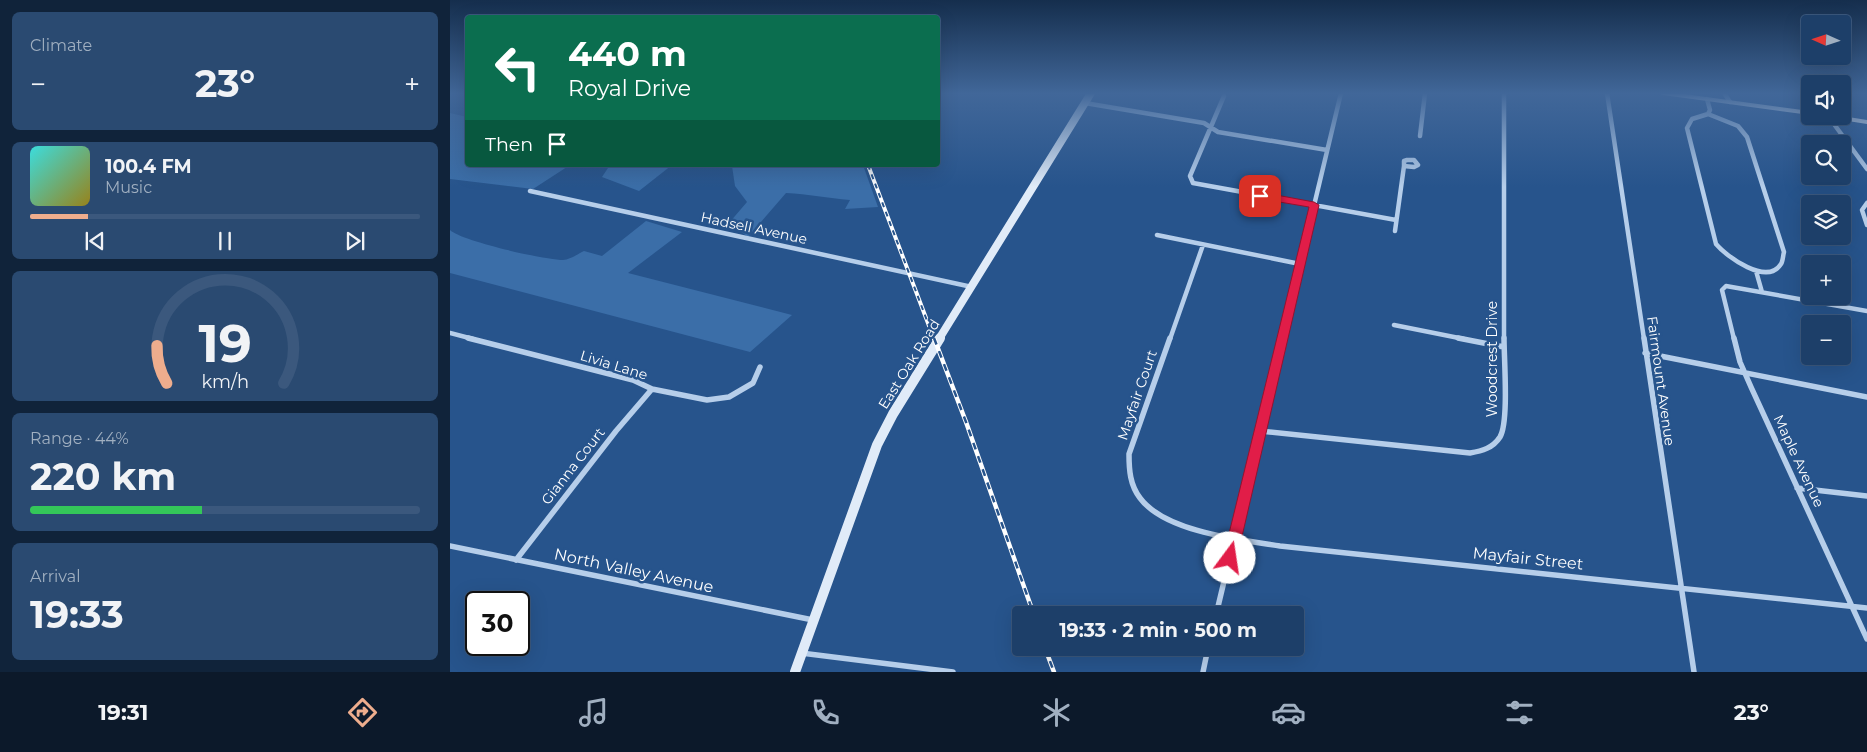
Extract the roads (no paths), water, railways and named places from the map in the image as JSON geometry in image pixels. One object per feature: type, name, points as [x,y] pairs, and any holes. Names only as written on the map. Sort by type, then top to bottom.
[{"type":"street","name":"East Oak Road","points":[[795,672],[877,445],[893,414],[1072,124]]},
{"type":"street","points":[[1206,124],[1218,132],[1327,150]]},
{"type":"street","points":[[1212,124],[1190,180],[1195,184],[1396,220]]},
{"type":"street","points":[[1218,606],[1333,124]]},
{"type":"street","points":[[1420,136],[1421,124]]},
{"type":"street","name":"Woodcrest Drive","points":[[1260,430],[1460,452],[1484,451],[1491,447],[1502,434],[1504,124]]},
{"type":"street","name":"Fairmount Avenue","points":[[1612,124],[1694,672]]},
{"type":"street","points":[[1689,124],[1687,128],[1714,238],[1719,248],[1726,256],[1742,266],[1756,271],[1767,271],[1783,264],[1784,252],[1747,137],[1738,126],[1734,124]]},
{"type":"street","points":[[1835,125],[1867,168]]},
{"type":"street","points":[[1395,230],[1404,166]]},
{"type":"street","name":"Hadsell Avenue","points":[[530,191],[973,287]]},
{"type":"street","points":[[1867,203],[1862,206],[1862,210],[1867,225]]},
{"type":"street","points":[[1156,235],[1300,264]]},
{"type":"street","name":"Mayfair Court","points":[[1188,526],[1166,520],[1146,505],[1133,485],[1128,463],[1134,438],[1203,245]]},
{"type":"street","points":[[1756,271],[1762,292],[1867,311]]},
{"type":"street","name":"Maple Avenue","points":[[1762,292],[1728,286],[1722,289],[1745,373],[1867,639]]},
{"type":"street","points":[[1394,325],[1504,347]]},
{"type":"street","name":"Livia Lane","points":[[450,333],[633,380],[652,389],[707,400],[729,397],[753,383],[760,367]]},
{"type":"street","points":[[1646,354],[1867,397]]},
{"type":"street","name":"Gianna Court","points":[[516,560],[652,389]]},
{"type":"street","points":[[1797,488],[1867,496]]},
{"type":"street","name":"Mayfair Street","points":[[1188,526],[1235,538],[1280,546],[1867,608]]},
{"type":"street","name":"North Valley Avenue","points":[[450,546],[813,620]]},
{"type":"street","points":[[802,653],[953,672]]},
{"type":"street","points":[[1203,672],[1206,656]]},
{"type":"railway","points":[[869,167],[934,339]]},
{"type":"railway","points":[[934,338],[966,422],[1031,606]]},
{"type":"railway","points":[[1048,656],[1054,672]]}]
